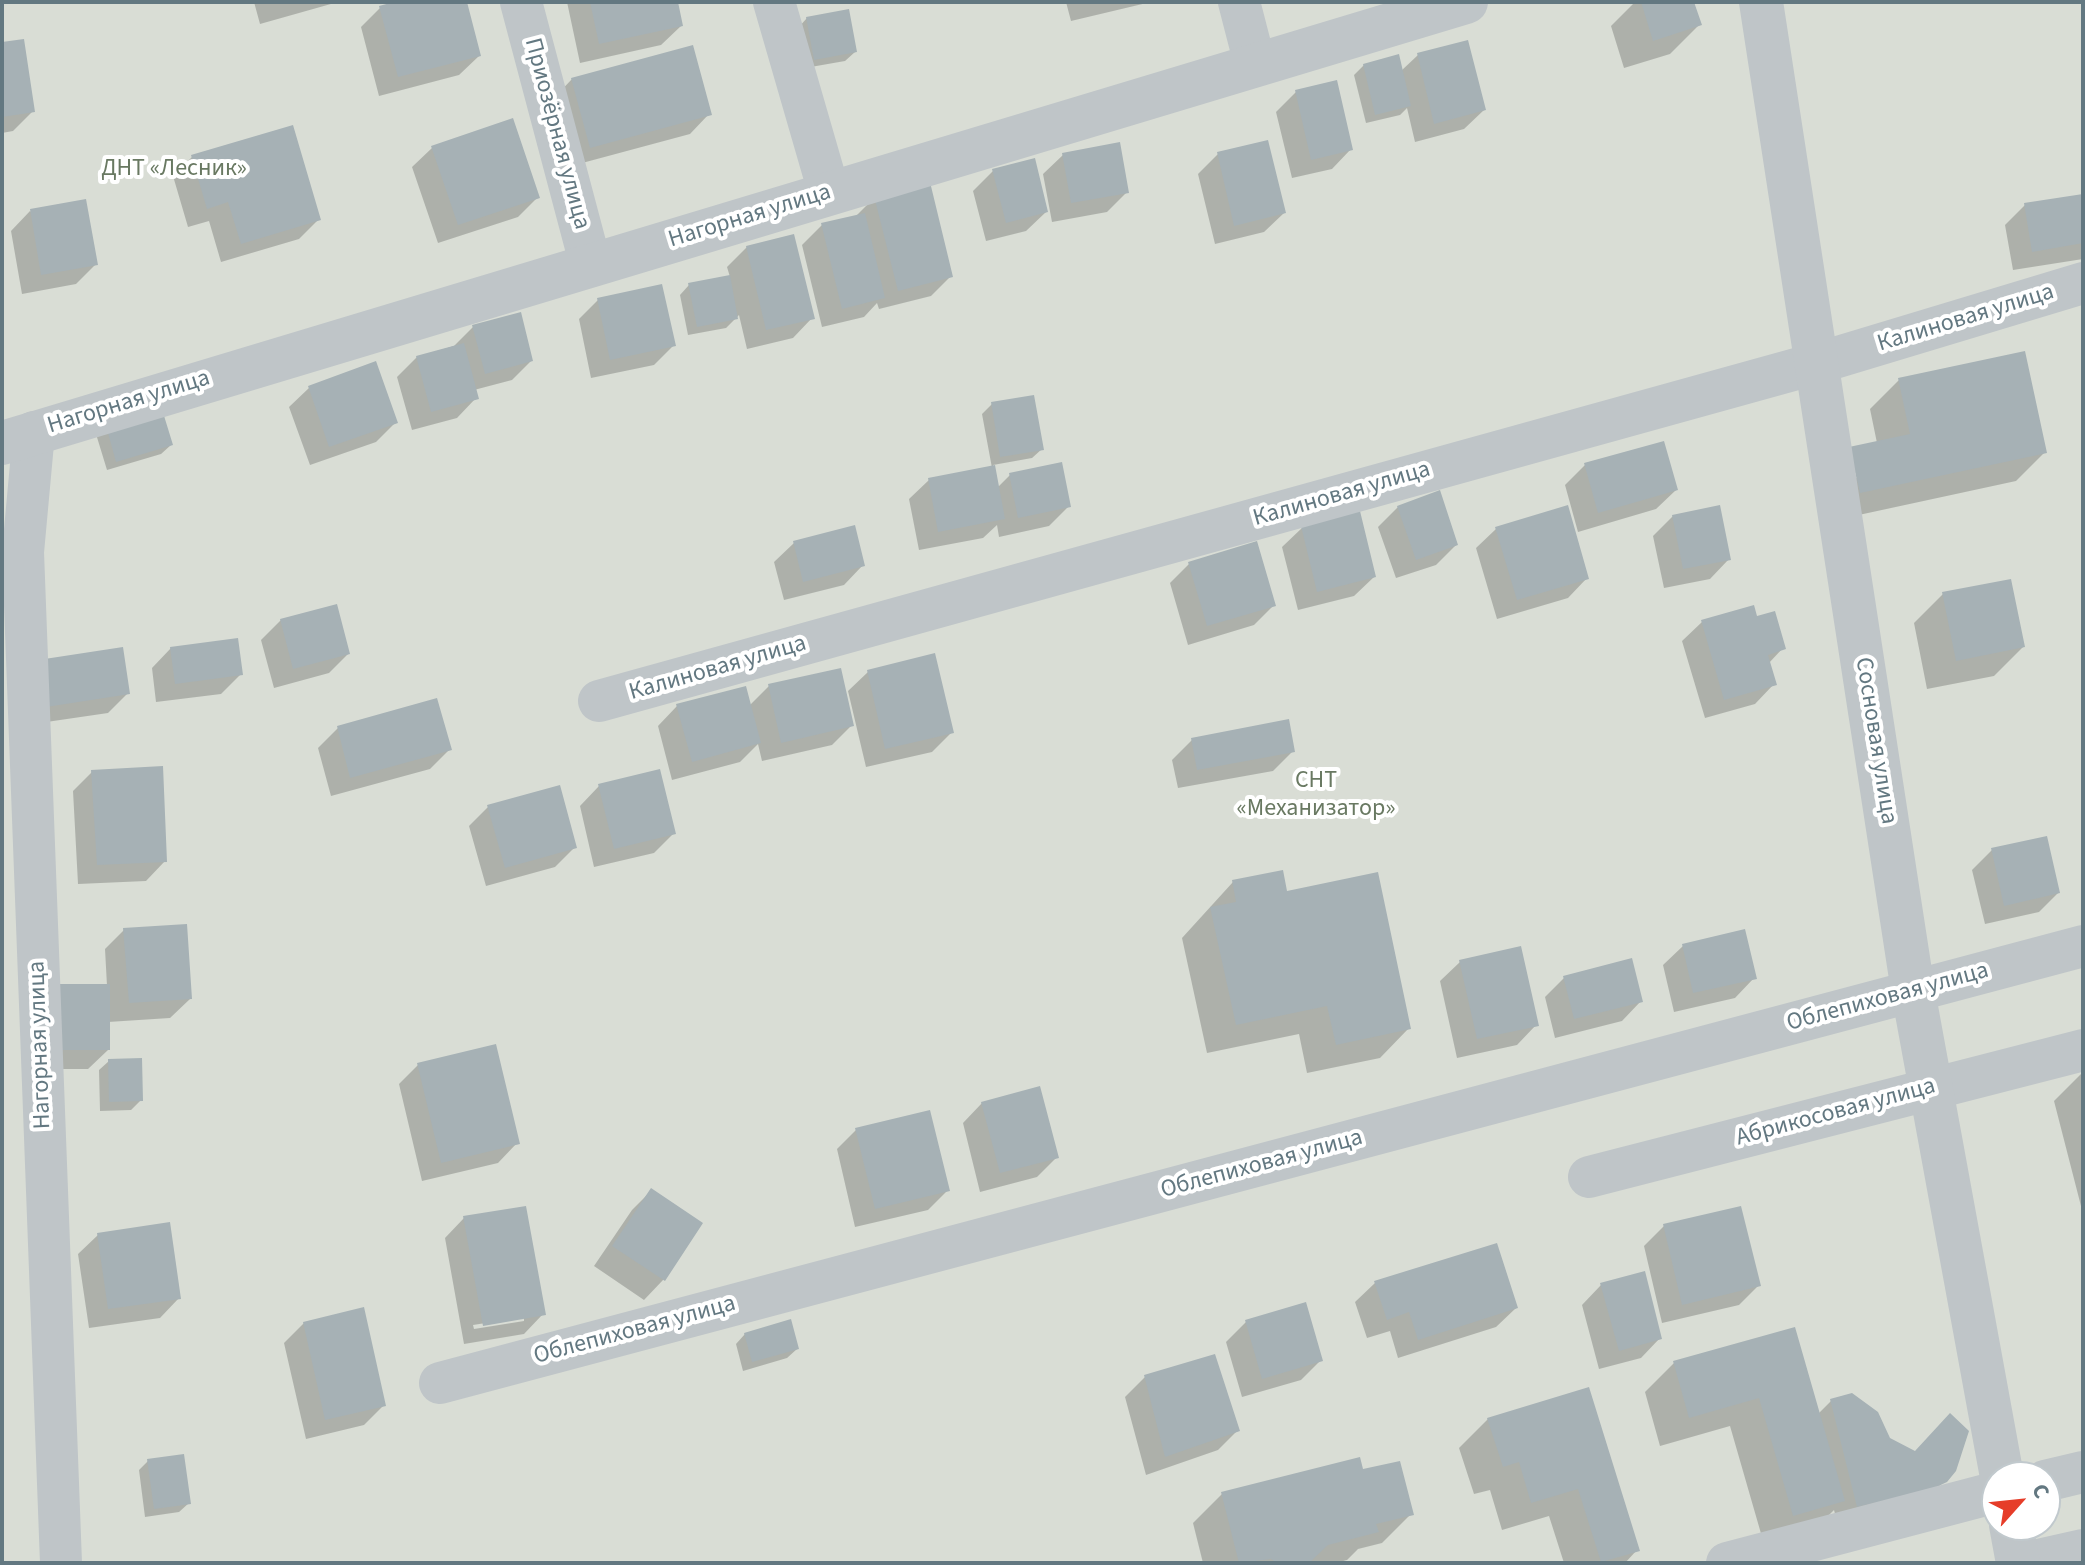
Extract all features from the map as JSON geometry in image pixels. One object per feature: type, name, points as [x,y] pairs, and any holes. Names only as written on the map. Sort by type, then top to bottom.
[{"type":"street","name":"Приозёрная улица","points":[[521,2],[591,266]]},
{"type":"street","points":[[774,2],[829,192]]},
{"type":"street","points":[[1239,2],[1255,64]]},
{"type":"street","name":"Нагорная улица","points":[[61,1563],[18,437],[1466,2]]},
{"type":"street","name":"Сосновая улица","points":[[1761,2],[1913,991],[1999,1461]]},
{"type":"street","name":"Калиновая улица","points":[[599,701],[1818,363],[2083,283]]},
{"type":"street","name":"Облепиховая улица","points":[[440,1383],[2083,946]]},
{"type":"street","name":"Абрикосовая улица","points":[[1589,1177],[2083,1050]]},
{"type":"street","points":[[2061,1477],[2083,1472]]},
{"type":"street","points":[[1727,1563],[1981,1496]]},
{"type":"street","points":[[2014,1541],[2018,1563]]},
{"type":"street","points":[[2025,1563],[2083,1550]]},
{"type":"green space","name":"СНТ «Механизатор»","points":[[2,2],[2083,2],[2083,1563],[2,1563]]},
{"type":"building","points":[[394,2],[467,2],[481,56],[398,77],[379,6]]},
{"type":"building","points":[[590,2],[678,2],[683,26],[599,44]]},
{"type":"building","points":[[1641,2],[1694,2],[1702,25],[1653,41]]},
{"type":"building","points":[[849,9],[857,52],[814,60],[806,17]]},
{"type":"building","points":[[24,39],[35,112],[2,117],[2,42]]},
{"type":"building","points":[[1468,40],[1486,110],[1434,124],[1417,53]]},
{"type":"building","points":[[693,45],[712,115],[590,148],[571,78]]},
{"type":"building","points":[[1399,54],[1411,106],[1375,115],[1363,64]]},
{"type":"building","points":[[1337,80],[1353,150],[1311,160],[1295,90]]},
{"type":"building","points":[[513,118],[540,198],[458,225],[431,146]]},
{"type":"building","points":[[293,125],[321,220],[241,244],[228,202],[207,209],[191,155]]},
{"type":"building","points":[[1268,140],[1286,213],[1234,226],[1217,152]]},
{"type":"building","points":[[1120,142],[1129,193],[1071,203],[1062,153]]},
{"type":"building","points":[[1035,158],[1048,212],[1006,223],[992,169]]},
{"type":"building","points":[[930,182],[953,277],[898,291],[874,196]]},
{"type":"building","points":[[2083,194],[2083,243],[2032,252],[2024,203]]},
{"type":"building","points":[[86,199],[98,265],[41,275],[30,209]]},
{"type":"building","points":[[865,213],[885,298],[842,309],[821,223]]},
{"type":"building","points":[[794,234],[815,319],[766,330],[746,246]]},
{"type":"building","points":[[730,275],[738,319],[697,327],[688,283]]},
{"type":"building","points":[[662,284],[676,346],[610,360],[597,298]]},
{"type":"building","points":[[521,312],[533,361],[485,374],[472,325]]},
{"type":"building","points":[[464,343],[479,399],[431,412],[416,356]]},
{"type":"building","points":[[2025,351],[2047,453],[1860,493],[1849,447],[1910,434],[1898,378]]},
{"type":"building","points":[[376,361],[398,423],[329,447],[308,386]]},
{"type":"building","points":[[1034,395],[1044,450],[1000,457],[991,402]]},
{"type":"building","points":[[161,406],[173,445],[116,462],[105,422]]},
{"type":"building","points":[[1664,441],[1678,490],[1598,513],[1584,463]]},
{"type":"building","points":[[1062,462],[1071,507],[1018,518],[1009,473]]},
{"type":"building","points":[[995,465],[1005,519],[938,532],[928,478]]},
{"type":"building","points":[[1440,490],[1458,545],[1416,560],[1397,506]]},
{"type":"building","points":[[1568,505],[1589,579],[1517,600],[1495,527]]},
{"type":"building","points":[[1720,505],[1731,560],[1683,569],[1672,515]]},
{"type":"building","points":[[1360,511],[1376,577],[1317,592],[1301,526]]},
{"type":"building","points":[[855,525],[865,566],[803,582],[793,541]]},
{"type":"building","points":[[1257,541],[1276,606],[1207,626],[1188,562]]},
{"type":"building","points":[[2011,579],[2025,647],[1956,661],[1942,592]]},
{"type":"building","points":[[337,604],[350,654],[293,669],[280,619]]},
{"type":"building","points":[[1754,605],[1757,616],[1775,611],[1786,649],[1768,655],[1777,685],[1724,700],[1701,620]]},
{"type":"building","points":[[238,638],[243,675],[175,684],[170,647]]},
{"type":"building","points":[[123,647],[130,694],[46,707],[38,660]]},
{"type":"building","points":[[935,653],[954,733],[885,749],[867,670]]},
{"type":"building","points":[[841,668],[854,726],[781,743],[768,684]]},
{"type":"building","points":[[746,686],[761,743],[692,762],[676,704]]},
{"type":"building","points":[[437,698],[452,750],[350,778],[337,726]]},
{"type":"building","points":[[1289,719],[1295,752],[1197,770],[1191,738]]},
{"type":"building","points":[[163,766],[167,862],[97,865],[91,770]]},
{"type":"building","points":[[660,769],[676,834],[614,849],[598,784]]},
{"type":"building","points":[[560,785],[577,848],[505,868],[487,805]]},
{"type":"building","points":[[2047,836],[2060,893],[2004,906],[1991,848]]},
{"type":"building","points":[[1283,870],[1287,891],[1378,872],[1411,1029],[1336,1045],[1327,1006],[1236,1025],[1210,907],[1236,902],[1232,880]]},
{"type":"building","points":[[187,924],[192,999],[129,1003],[123,928]]},
{"type":"building","points":[[1745,929],[1757,979],[1693,993],[1682,944]]},
{"type":"building","points":[[1521,946],[1539,1026],[1477,1039],[1459,960]]},
{"type":"building","points":[[1632,958],[1643,1002],[1574,1019],[1563,976]]},
{"type":"building","points":[[58,984],[110,984],[110,1050],[58,1050]]},
{"type":"building","points":[[496,1044],[520,1144],[441,1163],[417,1063]]},
{"type":"building","points":[[142,1058],[143,1101],[109,1102],[108,1059]]},
{"type":"building","points":[[1040,1086],[1059,1158],[1000,1173],[981,1102]]},
{"type":"building","points":[[930,1110],[950,1191],[875,1209],[855,1128]]},
{"type":"building","points":[[651,1188],[703,1223],[665,1281],[612,1246]]},
{"type":"building","points":[[526,1206],[546,1315],[483,1326],[463,1216]]},
{"type":"building","points":[[1741,1206],[1761,1286],[1682,1305],[1663,1224]]},
{"type":"building","points":[[170,1222],[181,1299],[108,1309],[97,1233]]},
{"type":"building","points":[[1497,1243],[1518,1308],[1418,1340],[1409,1312],[1387,1320],[1374,1281]]},
{"type":"building","points":[[1645,1271],[1662,1339],[1619,1351],[1600,1283]]},
{"type":"building","points":[[1306,1302],[1323,1361],[1262,1379],[1245,1320]]},
{"type":"building","points":[[364,1307],[386,1406],[325,1420],[303,1322]]},
{"type":"building","points":[[791,1319],[799,1349],[752,1362],[744,1333]]},
{"type":"building","points":[[1795,1327],[1845,1501],[1793,1516],[1759,1398],[1689,1418],[1673,1361]]},
{"type":"building","points":[[1215,1354],[1240,1431],[1165,1457],[1144,1375]]},
{"type":"building","points":[[1589,1387],[1640,1551],[1601,1562],[1578,1489],[1531,1503],[1519,1462],[1503,1467],[1487,1418]]},
{"type":"building","points":[[1852,1393],[1878,1412],[1890,1438],[1915,1451],[1950,1413],[1969,1431],[1956,1471],[1947,1482],[1932,1489],[1857,1507],[1830,1399]]},
{"type":"building","points":[[184,1454],[191,1504],[154,1509],[147,1459]]},
{"type":"building","points":[[1360,1457],[1363,1469],[1400,1461],[1414,1515],[1376,1524],[1379,1532],[1328,1545],[1309,1563],[1277,1563],[1271,1559],[1239,1563],[1221,1492]]},
{"type":"park label","name":"ДНТ «Лесник»","points":[[174,170]]}]
